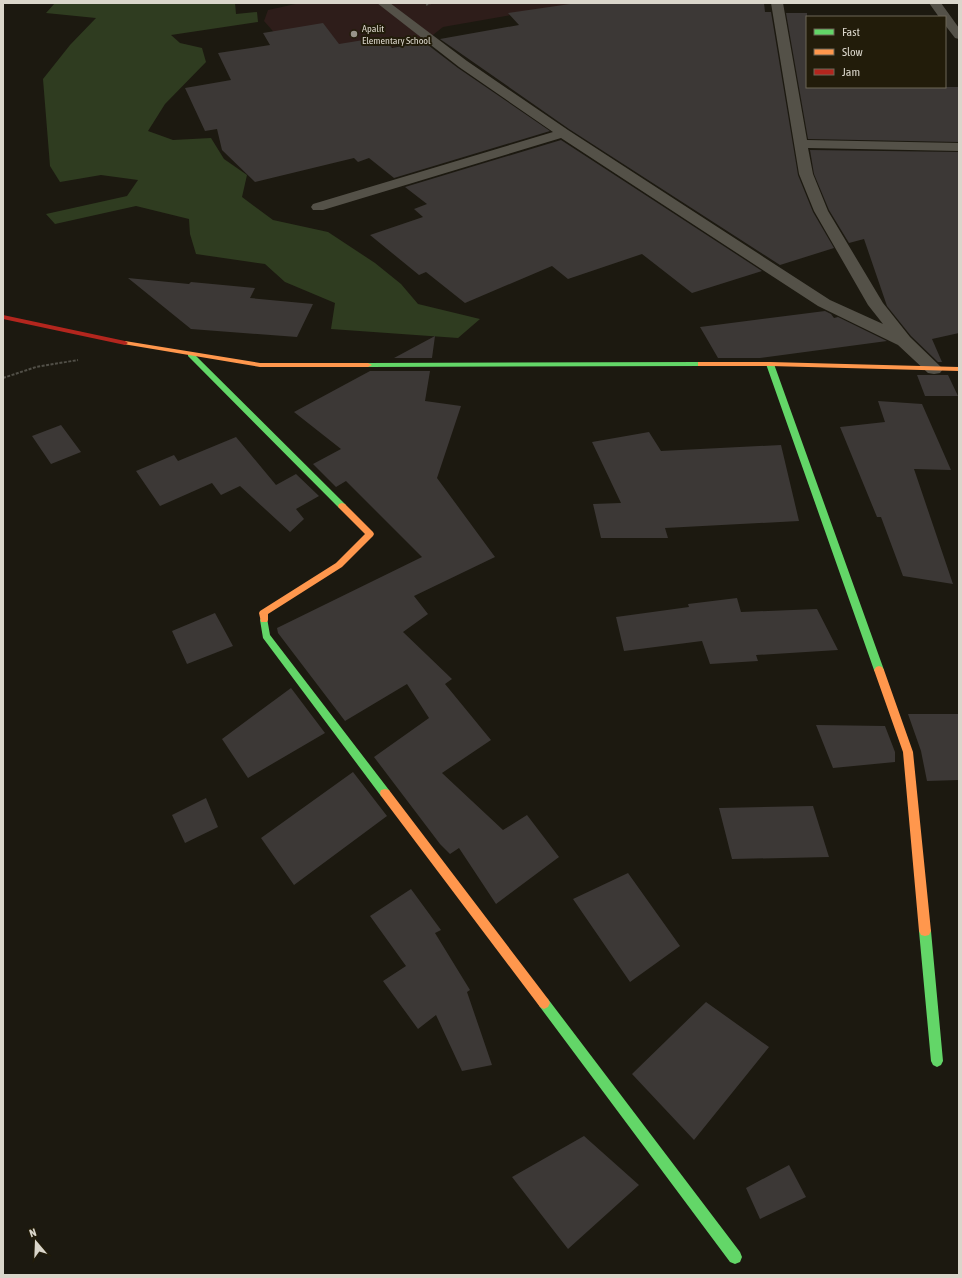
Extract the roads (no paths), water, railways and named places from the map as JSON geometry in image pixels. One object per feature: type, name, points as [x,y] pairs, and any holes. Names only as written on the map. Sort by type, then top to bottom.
[{"type":"street","points":[[383,3],[463,64],[563,133],[824,304],[904,341]]},
{"type":"street","points":[[777,3],[806,174],[821,211],[876,305],[904,341],[934,369]]},
{"type":"street","points":[[935,3],[944,16]]},
{"type":"street","points":[[946,18],[959,36]]},
{"type":"street","points":[[318,207],[563,133]]},
{"type":"street","points":[[801,144],[959,146]]},
{"type":"street","points":[[4,318],[150,348],[260,365],[770,364],[959,369]]},
{"type":"street","points":[[190,354],[370,534],[339,565],[263,613],[266,636],[735,1257]]},
{"type":"street","points":[[770,364],[908,752],[936,1062]]},
{"type":"place","name":"Apalit Elementary School","points":[[354,34]]}]
